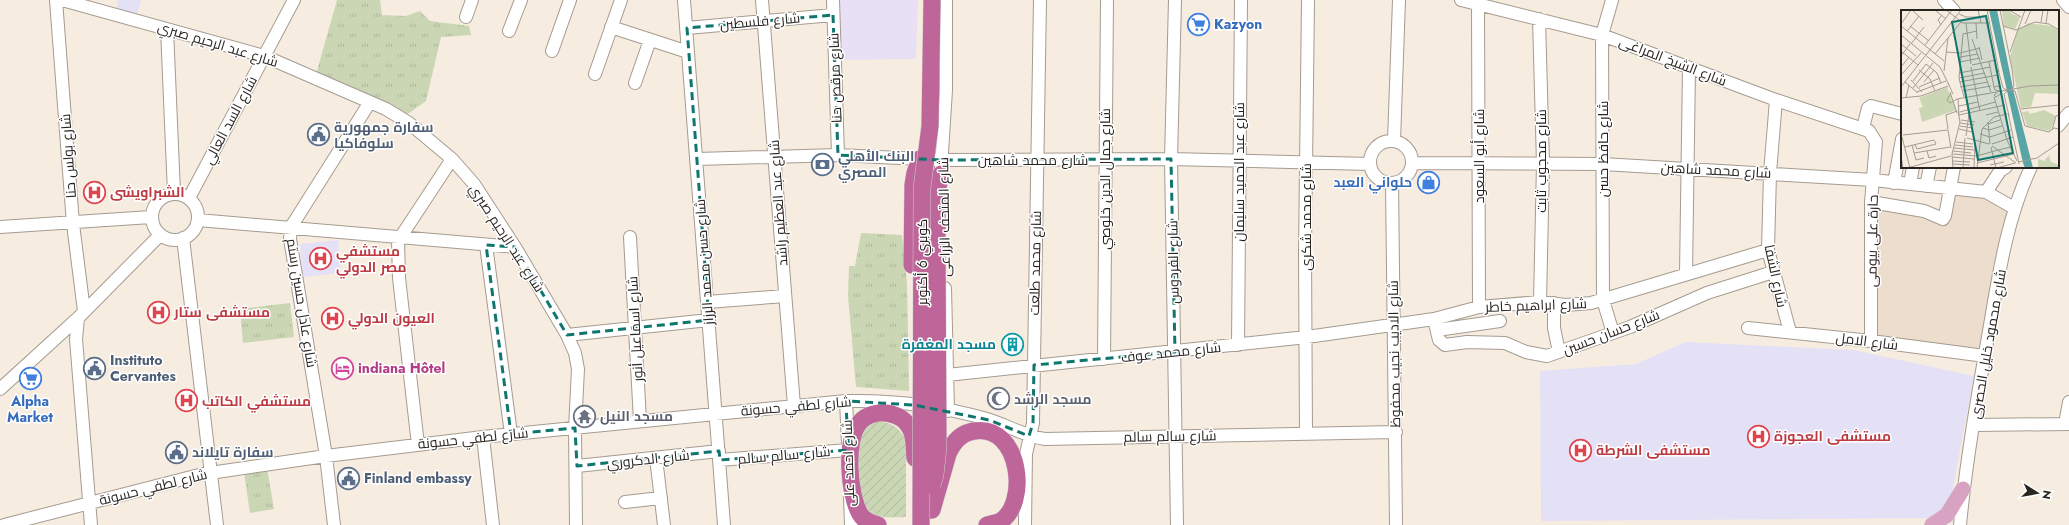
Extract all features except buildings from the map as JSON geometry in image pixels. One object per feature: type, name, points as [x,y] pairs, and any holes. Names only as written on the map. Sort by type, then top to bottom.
[{"type":"highway","name":"كوبري 6 أكتوبر","points":[[927,518],[922,467],[922,188],[930,126],[932,0]]},
{"type":"highway","name":"كوبري 6 أكتوبر","points":[[927,518],[932,486],[930,196],[938,112],[940,0]]},
{"type":"highway","points":[[920,159],[913,185],[912,265],[914,405],[918,452],[922,467]]},
{"type":"highway","points":[[932,486],[935,475],[938,447],[937,192],[941,167]]},
{"type":"highway","points":[[878,525],[867,521],[860,514],[851,478],[850,446],[854,431],[860,422],[868,416],[878,413],[888,413],[898,416],[906,422],[912,431],[916,480],[927,518]]},
{"type":"highway","points":[[927,518],[948,454],[957,439],[972,431],[988,431],[1002,438],[1011,452],[1017,477],[1017,489],[1014,501],[1000,521],[987,525]]},
{"type":"main road","points":[[1932,525],[1947,515],[1963,489]]},
{"type":"street","name":"شارع بولس حنا","points":[[56,0],[81,314],[76,339],[91,525]]},
{"type":"street","name":"شارع عبد الرحيم صبري","points":[[62,0],[264,56],[370,102],[409,123],[452,159],[474,184],[516,247],[567,335],[575,353],[578,369],[575,428],[577,466],[576,525]]},
{"type":"street","name":"شارع السد العالي","points":[[189,198],[294,0]]},
{"type":"street","points":[[466,17],[472,0]]},
{"type":"street","points":[[510,32],[521,0]]},
{"type":"street","points":[[552,51],[570,0]]},
{"type":"street","points":[[595,74],[621,0]]},
{"type":"street","name":"شارع حسن محمد الرزاز","points":[[684,0],[724,525]]},
{"type":"street","name":"شارع عبد العظيم راشد","points":[[762,0],[794,406]]},
{"type":"street","name":"شارع مرقص حنا","points":[[833,0],[838,155]]},
{"type":"street","name":"شارع المتحف الزراعى","points":[[918,405],[920,159],[924,121],[926,0]]},
{"type":"street","name":"شارع المتحف الزراعى","points":[[946,0],[946,90],[941,167],[944,225],[948,411]]},
{"type":"street","name":"شارع محمد طلعت","points":[[1025,525],[1026,454],[1033,423],[1036,159],[1040,0]]},
{"type":"street","name":"شارع جمال الدين خلوصي","points":[[1104,359],[1107,0]]},
{"type":"street","name":"شارع الفردوس","points":[[1175,0],[1171,159],[1177,525]]},
{"type":"street","name":"شارع عبد الحميد سليمان","points":[[1238,344],[1241,0]]},
{"type":"street","name":"شارع محمد شكرى","points":[[1306,434],[1306,161],[1308,0]]},
{"type":"street","points":[[1394,141],[1399,0]]},
{"type":"street","name":"شارع الشيخ المراغى","points":[[1461,0],[1602,35],[1776,100],[1863,128],[1869,131],[1876,142]]},
{"type":"street","name":"شارع حافظ حسن","points":[[1612,0],[1602,35],[1603,300],[1613,333]]},
{"type":"street","points":[[1944,0],[1953,10]]},
{"type":"street","points":[[2063,0],[2069,7]]},
{"type":"street","name":"شارع أبو السعود","points":[[1478,4],[1479,162],[1477,308],[1478,324],[1483,342]]},
{"type":"street","name":"شارع فلسطين","points":[[687,28],[833,15]]},
{"type":"street","name":"شارع محجوب ثابت","points":[[1539,19],[1543,164],[1540,302]]},
{"type":"street","points":[[611,27],[688,52]]},
{"type":"street","points":[[167,29],[174,193]]},
{"type":"street","points":[[635,83],[650,40]]},
{"type":"street","points":[[1686,274],[1686,168],[1689,68]]},
{"type":"street","name":"شارع الشفا","points":[[1776,100],[1770,173],[1768,250],[1790,332]]},
{"type":"street","name":"شارع عادل حسين رستم","points":[[334,525],[326,456],[290,239],[291,227],[370,102]]},
{"type":"street","points":[[1863,128],[1868,108],[1871,106],[1901,114]]},
{"type":"street","points":[[2059,125],[2069,113]]},
{"type":"street","points":[[1387,141],[1394,141],[1406,146],[1412,163],[1408,175],[1403,179],[1392,183],[1385,182],[1375,175],[1370,164],[1374,149],[1387,141]]},
{"type":"street","name":"حارة على بيومى","points":[[1871,341],[1871,202],[1876,142]]},
{"type":"street","points":[[1894,182],[1900,164],[1901,151]]},
{"type":"street","name":"شارع محمد شاهين","points":[[697,159],[838,155],[920,159],[941,167],[1036,159],[1306,161],[1370,164]]},
{"type":"street","points":[[418,445],[399,278],[398,241],[452,159]]},
{"type":"street","name":"شارع محمد شاهين","points":[[1412,163],[1479,162],[1603,164],[1873,180],[1986,192],[2014,208]]},
{"type":"street","points":[[1910,184],[1914,168]]},
{"type":"street","points":[[1926,186],[1930,168]]},
{"type":"street","points":[[1871,202],[1924,211],[1941,218],[1945,216],[1954,168]]},
{"type":"street","points":[[1986,192],[2000,171],[2004,168]]},
{"type":"street","name":"شارع محمود خليل الحصرى","points":[[1960,525],[1963,489],[1998,282],[2014,208],[2031,168]]},
{"type":"street","name":"شارع الاديب نجيب محفوظ","points":[[1392,183],[1396,525]]},
{"type":"street","points":[[174,193],[189,198],[196,208],[198,220],[191,234],[183,238],[171,240],[160,235],[154,227],[151,217],[155,204],[160,198],[174,193]]},
{"type":"street","points":[[0,227],[73,224],[151,217]]},
{"type":"street","points":[[198,220],[516,247]]},
{"type":"street","points":[[0,389],[81,314],[160,235]]},
{"type":"street","name":"شارع اسماعيل أنور","points":[[630,237],[640,421]]},
{"type":"street","points":[[183,238],[217,525]]},
{"type":"street","points":[[486,245],[511,434]]},
{"type":"street","name":"شارع ابراهيم خاطر","points":[[1394,324],[1435,324],[1477,308],[1540,302],[1579,305],[1640,290],[1686,274],[1768,250]]},
{"type":"street","name":"شارع حسان حسين","points":[[1435,324],[1441,342],[1446,345],[1483,342],[1510,344],[1526,352],[1547,356],[1613,333],[1706,293],[1773,272]]},
{"type":"street","points":[[707,302],[785,296]]},
{"type":"street","points":[[1554,303],[1554,328],[1559,352]]},
{"type":"street","points":[[567,335],[635,326],[709,320]]},
{"type":"street","points":[[1435,324],[1478,324],[1500,321]]},
{"type":"street","name":"شارع محمد عوف","points":[[947,375],[1307,337],[1394,324]]},
{"type":"street","name":"شارع الامل","points":[[1748,328],[1871,341],[1985,356]]},
{"type":"street","name":"شارع لطفي حسونة","points":[[4,525],[210,473],[326,456],[483,437],[846,401],[894,401],[948,411]]},
{"type":"street","name":"شارع احمد على","points":[[846,401],[850,446],[851,525]]},
{"type":"street","points":[[1974,425],[2067,424],[2069,402]]},
{"type":"street","name":"شارع سالم سالم","points":[[948,411],[989,420],[1029,436],[1063,439],[1396,432]]},
{"type":"street","points":[[483,437],[493,525]]},
{"type":"street","name":"شارع سالم سالم","points":[[719,456],[850,446]]},
{"type":"street","name":"شارع الدكروري","points":[[577,466],[656,458],[719,456]]},
{"type":"street","points":[[656,458],[664,525]]},
{"type":"street","points":[[625,502],[661,498]]},
{"type":"highlighted area","points":[[833,15],[838,155],[941,160],[1171,159],[1175,352],[1034,365],[1033,423],[1029,436],[989,420],[914,405],[846,401],[848,450],[720,460],[719,451],[577,466],[575,428],[511,434],[486,245],[515,247],[567,335],[709,320],[687,28]]},
{"type":"shaded area","points":[[118,0],[141,0],[137,16],[116,11]]},
{"type":"shaded area","points":[[837,0],[918,0],[916,59],[839,60]]},
{"type":"shaded area","points":[[1951,191],[1984,195],[2010,210],[1983,352],[1875,339],[1873,204],[1945,221]]},
{"type":"shaded area","name":"مستشفي مصر الدولي","points":[[338,240],[341,273],[303,277],[300,244]]},
{"type":"shaded area","points":[[1685,342],[1853,350],[1974,376],[1950,503],[1936,518],[1541,521],[1540,371],[1636,364]]},
{"type":"green space","points":[[337,0],[380,0],[382,15],[406,16],[420,11],[430,21],[469,26],[471,35],[441,37],[426,101],[405,116],[315,78]]},
{"type":"green space","points":[[861,233],[902,235],[907,284],[909,391],[856,387],[848,296],[849,266],[855,266]]},
{"type":"green space","points":[[290,303],[294,337],[243,343],[240,309]]},
{"type":"green space","points":[[876,421],[894,426],[900,431],[906,440],[906,517],[876,515],[867,508],[863,499],[860,489],[857,465],[859,444],[864,431]]},
{"type":"green space","points":[[267,468],[274,509],[250,513],[244,472]]},
{"type":"place","name":"Kazyon","points":[[1198,24]]},
{"type":"place","name":"سفارة جمهورية سلوفاكيا","points":[[318,135]]},
{"type":"place","name":"البنك الأهلي المصري","points":[[822,164]]},
{"type":"place","name":"حلواني العبد","points":[[1428,182]]},
{"type":"place","name":"الشبراويشى","points":[[95,192]]},
{"type":"place","name":"مستشفي مصر الدولي","points":[[321,259]]},
{"type":"place","name":"مستشفى ستار","points":[[158,312]]},
{"type":"place","name":"العيون الدولي","points":[[332,318]]},
{"type":"place","name":"مسجد المغفرة","points":[[1012,344]]},
{"type":"place","name":"Instituto Cervantes","points":[[94,368]]},
{"type":"place","name":"indiana Hôtel","points":[[343,368]]},
{"type":"place","name":"Alpha Market","points":[[30,379]]},
{"type":"place","name":"مسجد الرشد","points":[[999,399]]},
{"type":"place","name":"مستشفي الكاتب","points":[[187,401]]},
{"type":"place","name":"مسجد النيل","points":[[584,416]]},
{"type":"place","name":"مستشفى العجوزة","points":[[1758,436]]},
{"type":"place","name":"مستشفى الشرطة","points":[[1580,450]]},
{"type":"place","name":"سفارة تايلاند","points":[[176,452]]},
{"type":"place","name":"Finland embassy","points":[[349,478]]}]
